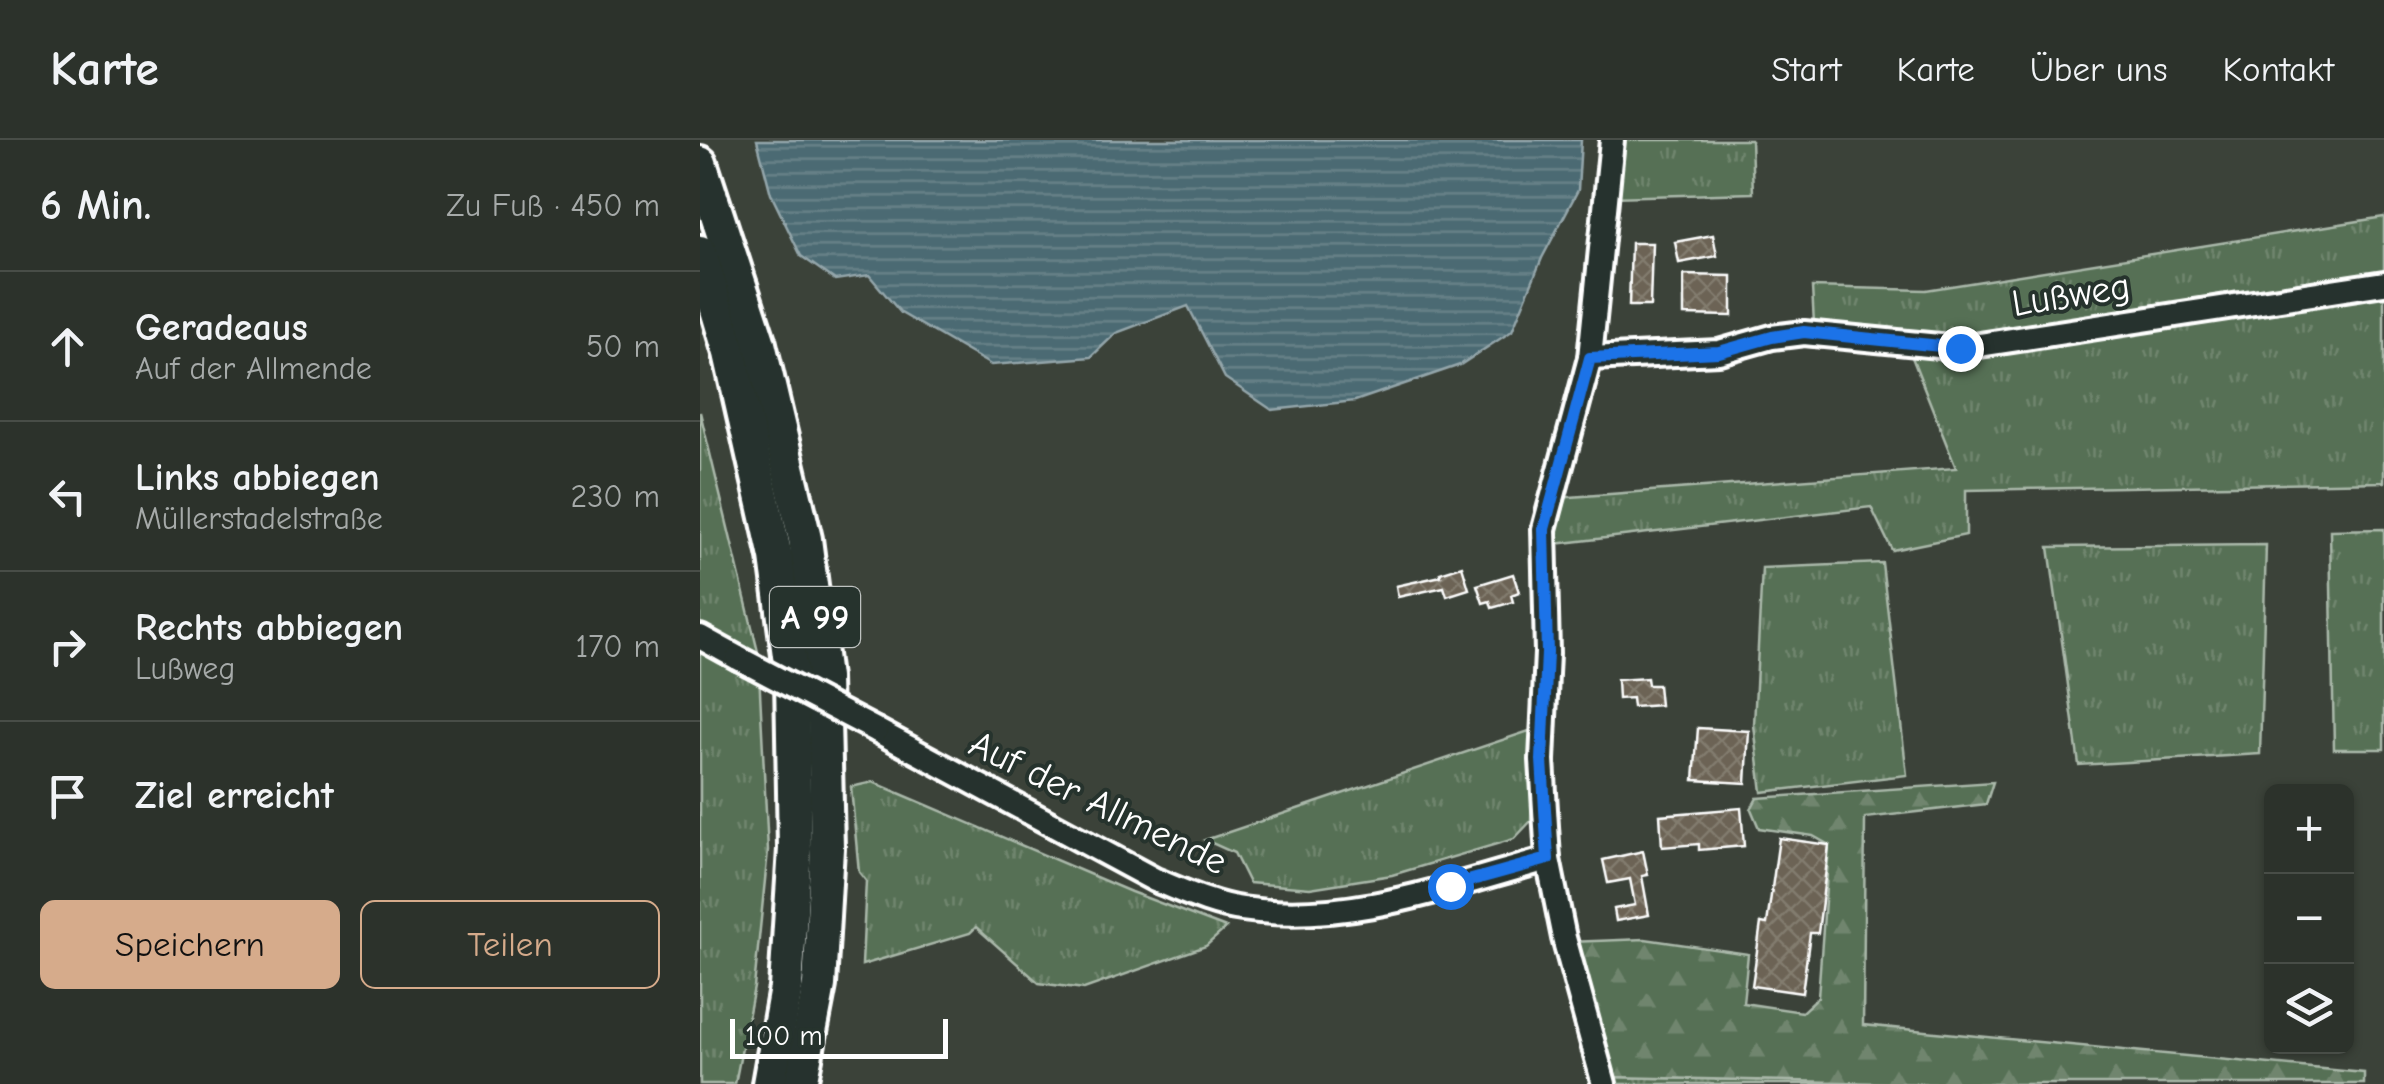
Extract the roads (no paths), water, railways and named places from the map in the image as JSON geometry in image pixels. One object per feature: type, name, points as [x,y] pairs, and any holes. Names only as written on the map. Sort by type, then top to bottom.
[{"type":"highway","name":"A 99","points":[[700,163],[763,361],[805,539],[823,678],[828,848],[819,985],[800,1084]]},
{"type":"highway","name":"A 99","points":[[700,252],[730,352],[776,556],[792,678],[796,848],[786,988],[768,1084]]},
{"type":"street","points":[[1604,1084],[1564,938],[1548,859],[1542,760],[1547,653],[1544,529],[1590,358],[1612,140]]},
{"type":"street","name":"Lußweg","points":[[1590,358],[1719,352],[1804,332],[1960,348],[2384,284]]},
{"type":"street","name":"Auf der Allmende","points":[[700,637],[1155,880],[1239,909],[1287,914],[1338,912],[1548,859]]},
{"type":"water","points":[[757,140],[1581,140],[1578,190],[1542,258],[1512,331],[1460,365],[1355,401],[1272,410],[1225,378],[1188,306],[1116,333],[1091,357],[991,365],[901,313],[869,275],[835,280],[801,256],[771,194]]}]
